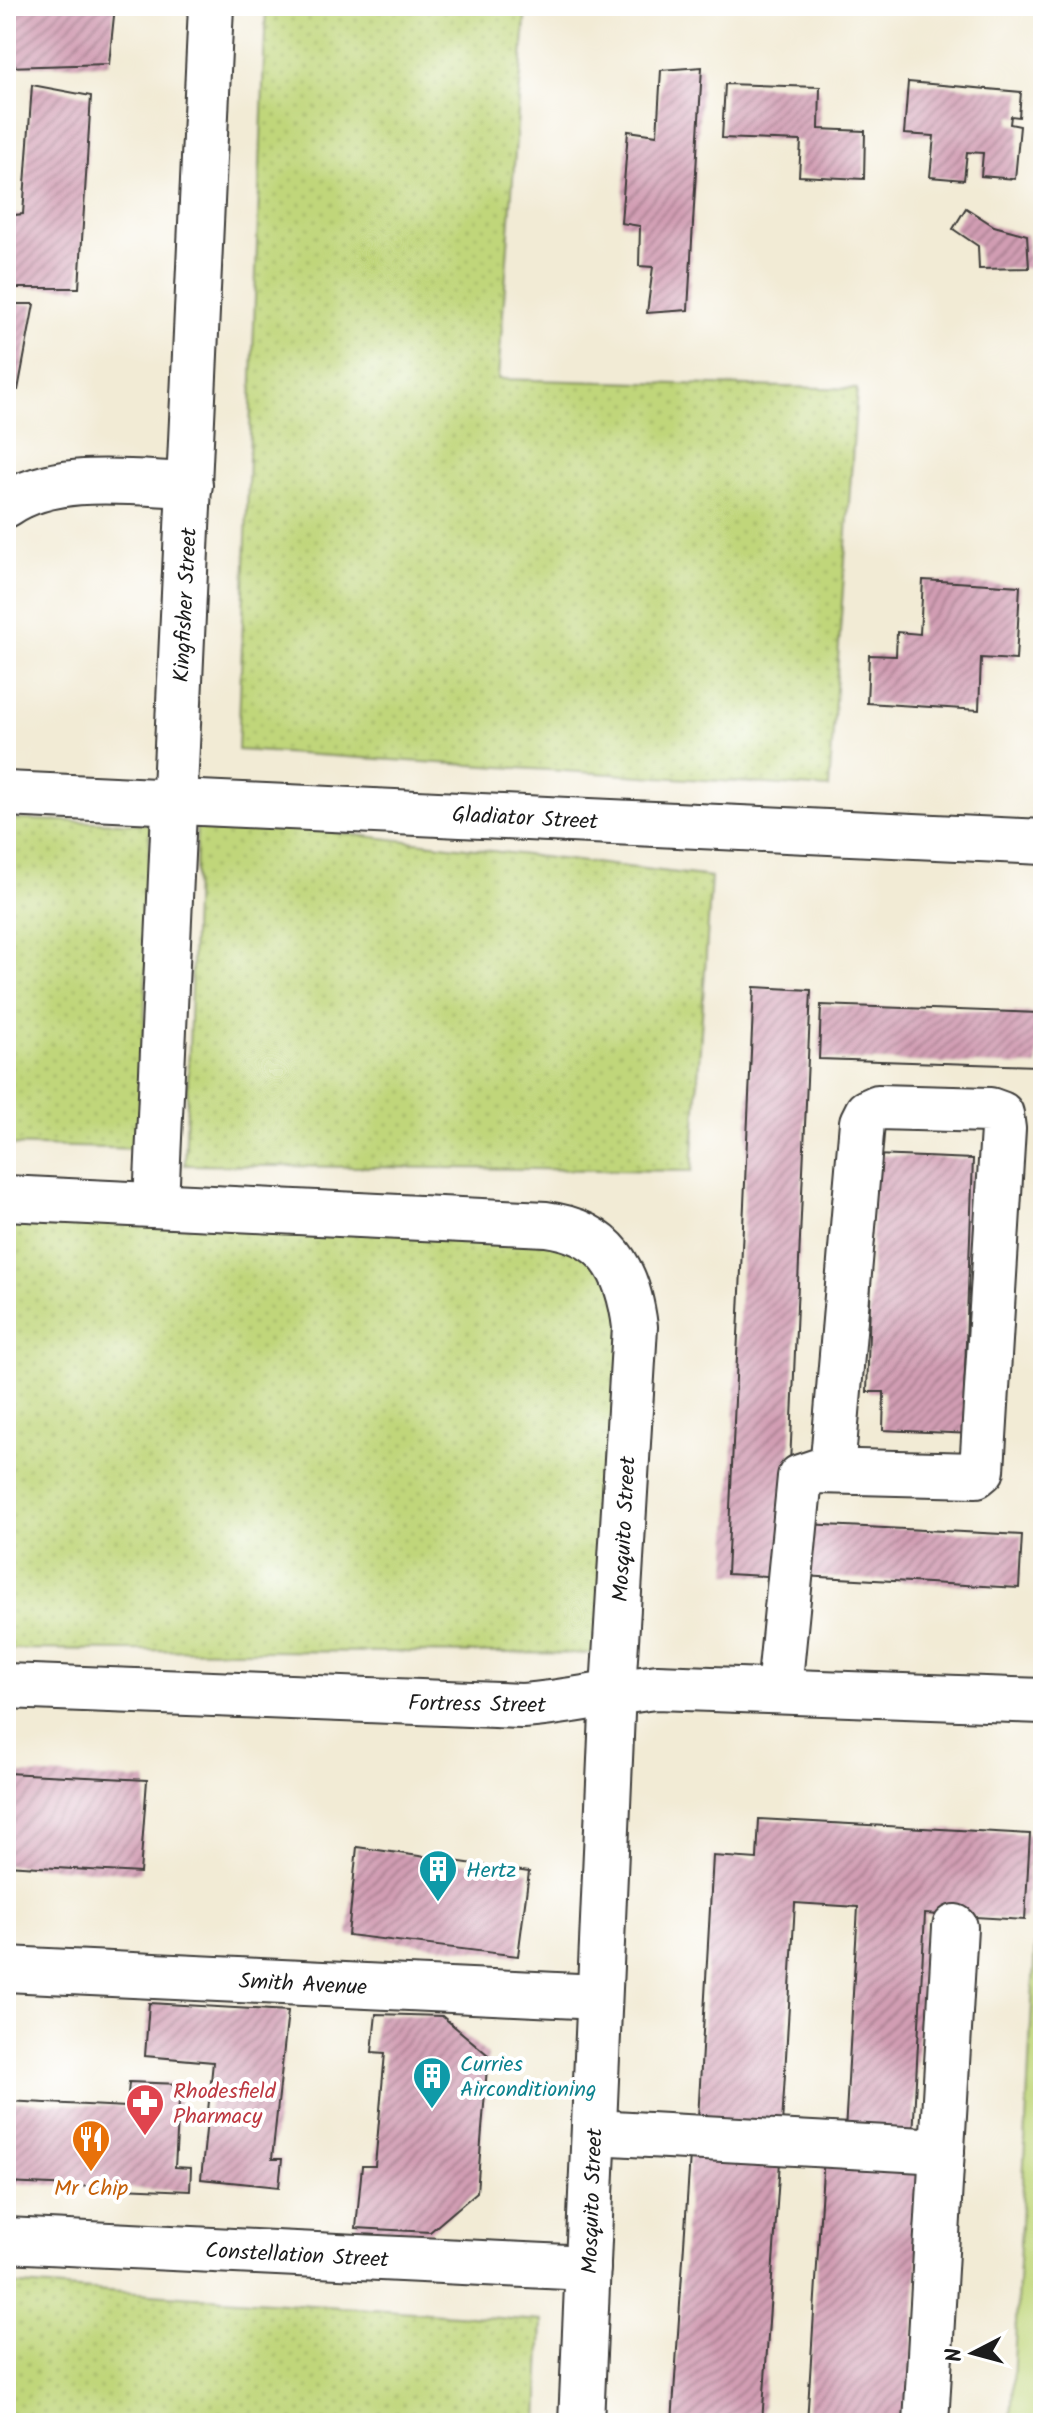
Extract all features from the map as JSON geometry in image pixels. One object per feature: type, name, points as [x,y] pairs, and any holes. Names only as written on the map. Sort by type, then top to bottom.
[{"type":"street","name":"Kingfisher Street","points":[[156,1203],[211,6]]},
{"type":"street","points":[[6,505],[21,495],[56,484],[190,485]]},
{"type":"street","name":"Gladiator Street","points":[[6,794],[1043,842]]},
{"type":"street","points":[[779,1690],[800,1477],[807,1473],[832,1471],[976,1475],[982,1470],[1002,1145],[1001,1114],[990,1110],[878,1107],[867,1112],[862,1122],[832,1471]]},
{"type":"street","name":"Mosquito Street","points":[[6,1198],[546,1224],[584,1233],[599,1244],[619,1268],[631,1297],[635,1327],[613,1691],[581,2423]]},
{"type":"street","name":"Fortress Street","points":[[6,1686],[522,1706],[558,1704],[613,1691],[657,1687],[1043,1701]]},
{"type":"street","points":[[926,2423],[955,1927]]},
{"type":"street","name":"Smith Avenue","points":[[6,1969],[599,1997]]},
{"type":"street","points":[[594,2132],[942,2151]]},
{"type":"street","name":"Constellation Street","points":[[6,2240],[588,2268]]},
{"type":"green space","points":[[266,6],[526,6],[498,379],[857,389],[829,788],[238,750]]},
{"type":"green space","points":[[197,816],[711,877],[692,1171],[185,1165]]},
{"type":"green space","points":[[6,819],[150,824],[141,1149],[6,1145]]},
{"type":"green space","points":[[6,1203],[576,1229],[635,1313],[619,1654],[6,1649],[6,1373],[10,1337],[6,1336]]},
{"type":"green space","points":[[1043,1783],[1043,2423],[1011,2423]]},
{"type":"green space","points":[[6,2284],[542,2321],[538,2423],[6,2423]]},
{"type":"building","points":[[6,6],[115,6],[109,64],[6,67]]},
{"type":"building","points":[[702,67],[688,310],[647,313],[653,267],[639,266],[640,226],[621,223],[628,131],[657,135],[661,70]]},
{"type":"building","points":[[908,82],[1021,92],[1019,117],[1011,116],[1010,124],[1020,126],[1015,179],[981,176],[983,153],[967,152],[964,180],[930,177],[934,136],[904,134]]},
{"type":"building","points":[[725,84],[820,87],[819,129],[865,131],[864,179],[799,176],[801,141],[722,138]]},
{"type":"building","points":[[32,85],[91,96],[79,288],[6,288],[6,216],[23,214]]},
{"type":"building","points":[[966,208],[994,226],[1027,235],[1029,268],[979,269],[978,246],[953,229]]},
{"type":"building","points":[[6,304],[34,304],[18,390],[6,390]]},
{"type":"building","points":[[923,580],[1020,586],[1016,660],[981,658],[979,710],[867,703],[869,655],[896,656],[897,632],[920,634]]},
{"type":"building","points":[[754,987],[811,990],[785,1577],[727,1574]]},
{"type":"building","points":[[821,1005],[1038,1013],[1037,1066],[819,1059]]},
{"type":"building","points":[[875,1155],[973,1159],[964,1396],[975,1397],[973,1434],[883,1430],[884,1392],[867,1392]]},
{"type":"building","points":[[806,1524],[1022,1535],[1019,1588],[803,1576]]},
{"type":"building","points":[[6,1773],[147,1780],[140,1873],[6,1865]]},
{"type":"building","points":[[759,1819],[1030,1834],[1025,1920],[925,1914],[913,2136],[845,2132],[858,1907],[795,1903],[782,2125],[698,2119],[713,1856],[757,1859]]},
{"type":"building","name":"Hertz","points":[[357,1847],[529,1872],[518,1956],[348,1935]]},
{"type":"building","points":[[149,2003],[288,2011],[272,2159],[282,2159],[279,2187],[201,2179],[213,2062],[145,2056]]},
{"type":"building","name":"Curries Airconditioning","points":[[376,2014],[442,2016],[488,2055],[477,2192],[430,2232],[356,2228],[362,2166],[375,2166],[385,2053],[372,2052]]},
{"type":"building","points":[[129,2082],[180,2084],[175,2167],[191,2168],[190,2191],[6,2183],[6,2101],[127,2107]]},
{"type":"building","points":[[690,2155],[780,2161],[762,2423],[672,2423]]},
{"type":"building","points":[[824,2155],[924,2161],[908,2423],[807,2423]]},
{"type":"place","name":"Hertz","points":[[438,1903]]},
{"type":"place","name":"Curries Airconditioning","points":[[432,2110]]},
{"type":"place","name":"Rhodesfield Pharmacy","points":[[145,2137]]},
{"type":"place","name":"Mr Chip","points":[[91,2173]]}]
